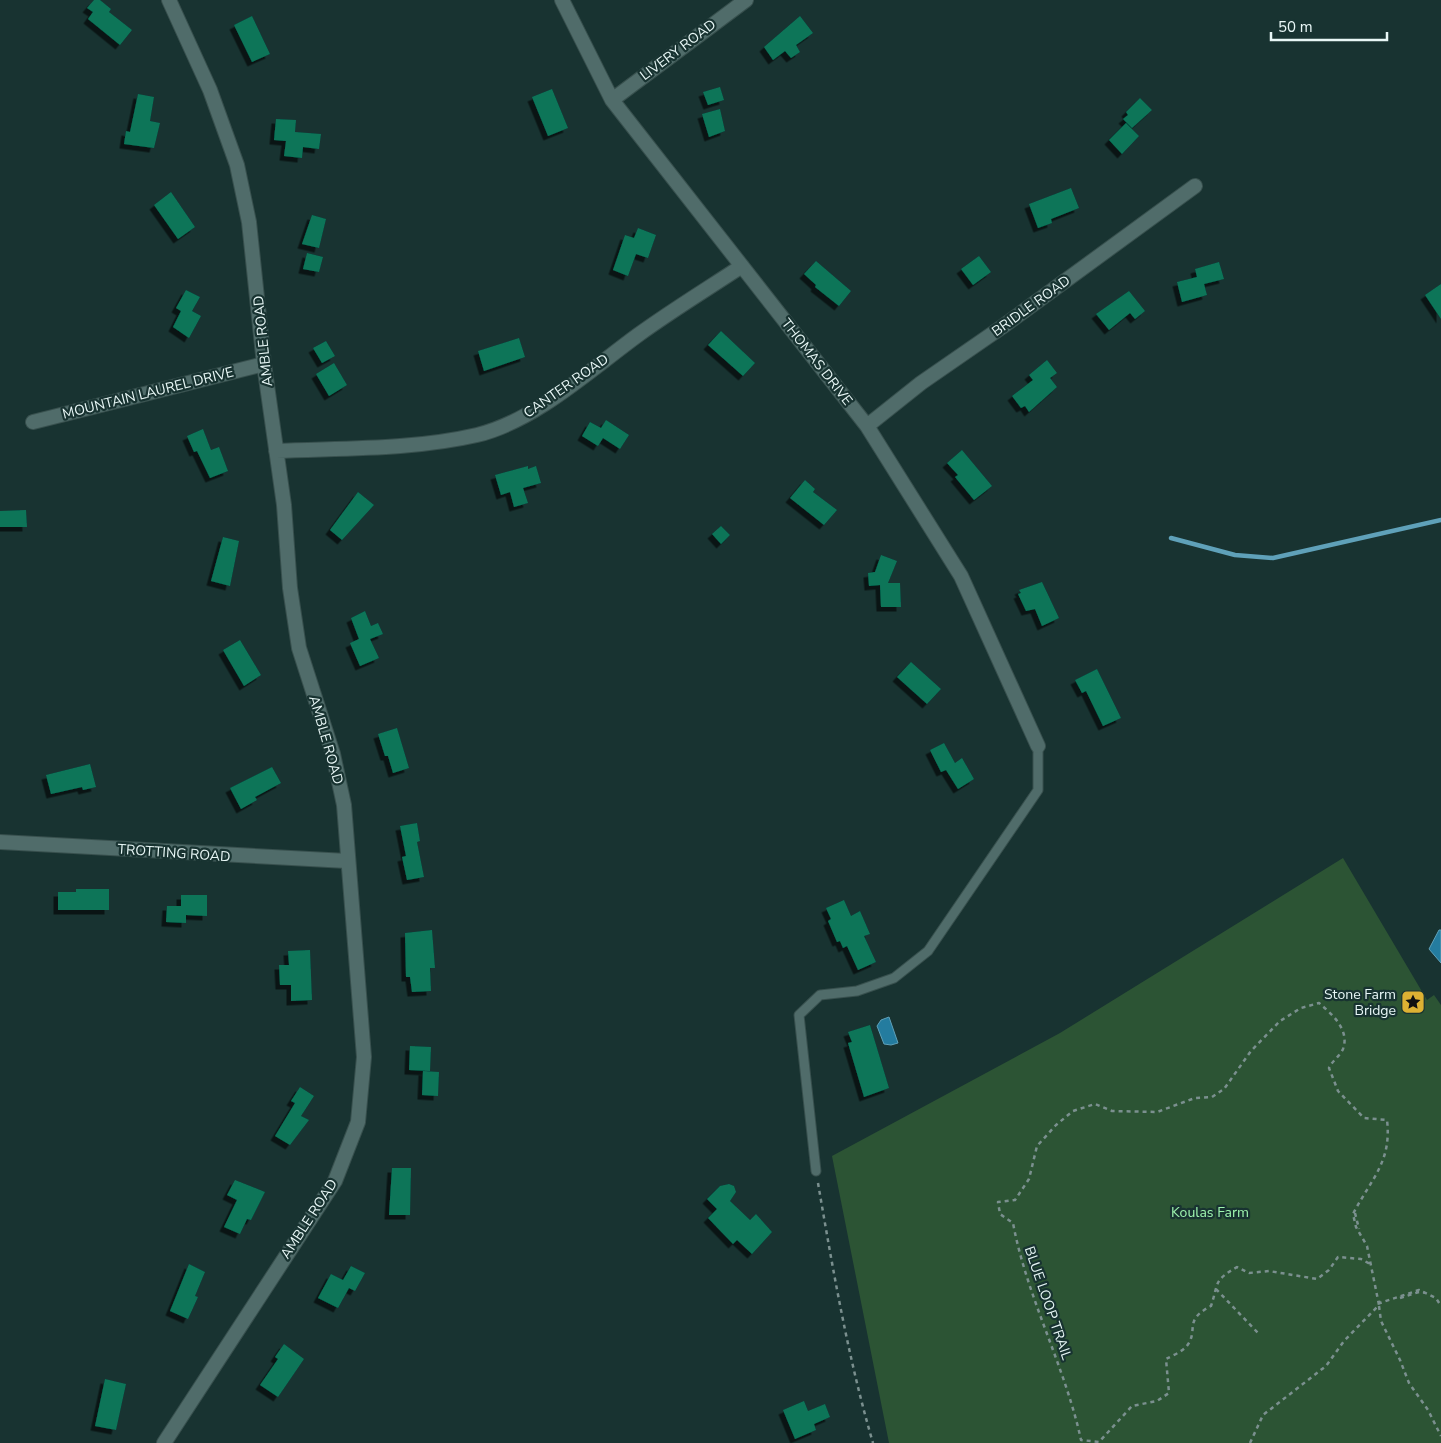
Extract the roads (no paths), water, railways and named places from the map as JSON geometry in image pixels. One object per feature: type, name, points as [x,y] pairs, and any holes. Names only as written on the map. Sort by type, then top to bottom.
[{"type":"street","name":"AMBLE ROAD","points":[[164,1443],[335,1181],[358,1122],[364,1057],[344,805],[333,754],[299,648],[290,588],[284,505],[264,364],[249,222],[237,165],[210,90],[169,0]]},
{"type":"street","name":"THOMAS DRIVE","points":[[562,0],[612,100],[867,426],[961,576],[1038,746]]},
{"type":"street","name":"LIVERY ROAD","points":[[612,100],[746,0]]},
{"type":"street","name":"BRIDLE ROAD","points":[[867,426],[921,383],[1002,327],[1195,186]]},
{"type":"street","name":"CANTER ROAD","points":[[276,451],[416,444],[478,434],[510,422],[543,404],[666,314],[742,266]]},
{"type":"street","name":"MOUNTAIN LAUREL DRIVE","points":[[33,422],[264,364]]},
{"type":"street","name":"TROTTING ROAD","points":[[0,842],[347,861]]},
{"type":"lane","points":[[816,1171],[798,1015],[820,995],[857,991],[894,978],[928,951],[1038,790],[1038,746]]},
{"type":"water","points":[[1439,930],[1441,930],[1441,963],[1429,949]]},
{"type":"water","points":[[889,1017],[898,1043],[891,1045],[884,1044],[877,1026],[881,1020]]},
{"type":"waterway","points":[[1171,538],[1235,555],[1273,558],[1441,520]]},
{"type":"place","name":"Stone Farm Bridge","points":[[1413,1002]]},
{"type":"park label","name":"Koulas Farm","points":[[1210,1212]]}]
